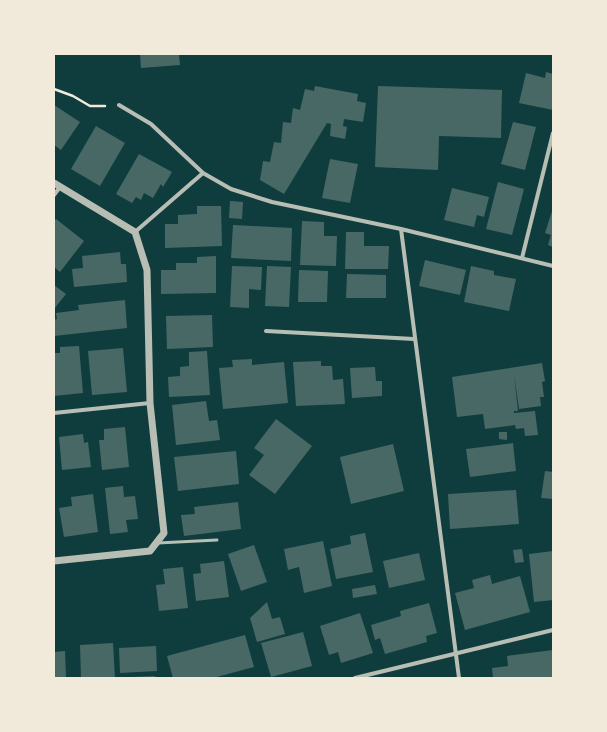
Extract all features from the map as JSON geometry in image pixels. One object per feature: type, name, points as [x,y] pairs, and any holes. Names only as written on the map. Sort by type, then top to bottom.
[{"type":"street","points":[[119,105],[151,124],[203,173],[231,189],[272,202],[401,229],[553,266]]},
{"type":"street","points":[[522,258],[553,132]]},
{"type":"street","points":[[135,232],[203,173]]},
{"type":"street","points":[[54,195],[57,185],[135,232],[147,270],[150,403],[164,533],[150,551],[54,561]]},
{"type":"street","points":[[401,229],[459,678]]},
{"type":"street","points":[[266,331],[414,339]]},
{"type":"street","points":[[54,413],[150,403]]},
{"type":"street","points":[[355,678],[553,630]]},
{"type":"lane","points":[[156,543],[217,540]]},
{"type":"path","points":[[54,89],[73,96],[90,106],[119,105]]},
{"type":"building","points":[[140,54],[179,54],[180,65],[141,68]]},
{"type":"building","points":[[546,72],[553,74],[553,110],[519,103],[526,73],[545,78]]},
{"type":"building","points":[[315,86],[358,94],[357,101],[366,103],[363,122],[344,119],[343,126],[347,127],[345,139],[330,136],[331,124],[327,123],[284,194],[260,180],[263,161],[270,162],[274,142],[281,143],[283,122],[291,123],[293,108],[300,110],[305,89],[314,91]]},
{"type":"building","points":[[378,86],[502,90],[501,138],[439,136],[438,170],[375,167]]},
{"type":"building","points":[[54,105],[80,122],[61,150],[54,145]]},
{"type":"building","points":[[513,122],[536,127],[525,170],[501,164]]},
{"type":"building","points":[[96,126],[125,143],[100,186],[71,169]]},
{"type":"building","points":[[139,154],[172,172],[163,187],[161,184],[153,198],[144,193],[141,200],[136,197],[132,203],[116,194]]},
{"type":"building","points":[[330,159],[358,164],[350,203],[322,198]]},
{"type":"building","points":[[498,182],[524,189],[512,235],[486,229]]},
{"type":"building","points":[[452,188],[489,197],[484,217],[477,215],[474,227],[444,220]]},
{"type":"building","points":[[230,201],[243,202],[242,219],[229,218]]},
{"type":"building","points":[[197,206],[221,206],[222,246],[165,248],[165,224],[178,224],[178,215],[197,214]]},
{"type":"building","points":[[553,208],[553,247],[548,245],[551,235],[545,233]]},
{"type":"building","points":[[56,219],[84,241],[60,272],[54,267],[54,221]]},
{"type":"building","points":[[302,221],[324,222],[324,236],[337,236],[336,266],[300,265]]},
{"type":"building","points":[[233,225],[292,228],[291,261],[231,258]]},
{"type":"building","points":[[346,232],[364,232],[364,246],[389,246],[388,269],[345,269]]},
{"type":"building","points":[[120,252],[121,264],[126,264],[127,282],[74,287],[72,269],[83,268],[82,256]]},
{"type":"building","points":[[216,256],[216,293],[161,294],[161,270],[176,270],[176,263],[197,263],[197,257]]},
{"type":"building","points":[[425,260],[466,270],[460,295],[419,286]]},
{"type":"building","points":[[232,266],[262,267],[261,290],[249,289],[249,308],[230,307]]},
{"type":"building","points":[[267,266],[291,267],[289,307],[265,306]]},
{"type":"building","points":[[471,266],[494,271],[494,275],[516,279],[509,311],[464,302]]},
{"type":"building","points":[[299,270],[328,271],[327,302],[298,302]]},
{"type":"building","points":[[347,274],[386,275],[386,298],[346,298]]},
{"type":"building","points":[[54,285],[66,294],[54,309]]},
{"type":"building","points":[[125,300],[127,328],[54,336],[54,320],[57,319],[56,313],[79,310],[78,305]]},
{"type":"building","points":[[212,315],[213,347],[167,349],[166,316]]},
{"type":"building","points":[[79,346],[83,393],[54,396],[54,353],[60,353],[60,347]]},
{"type":"building","points":[[123,348],[127,392],[92,395],[88,351]]},
{"type":"building","points":[[207,351],[210,395],[169,397],[168,377],[180,376],[180,367],[189,366],[189,352]]},
{"type":"building","points":[[252,359],[252,365],[284,362],[288,403],[223,409],[219,368],[233,367],[232,360]]},
{"type":"building","points":[[321,361],[321,366],[332,366],[333,380],[343,379],[345,404],[296,406],[293,362]]},
{"type":"building","points":[[542,363],[545,381],[542,382],[544,397],[540,397],[541,406],[519,409],[514,374],[518,411],[514,411],[514,413],[535,411],[538,435],[525,436],[524,428],[516,429],[515,425],[485,429],[483,414],[457,417],[452,377]]},
{"type":"building","points":[[375,367],[376,381],[382,381],[382,396],[352,398],[350,368]]},
{"type":"building","points":[[206,401],[209,421],[217,420],[220,440],[176,445],[172,405]]},
{"type":"building","points":[[276,419],[312,446],[275,494],[249,475],[264,455],[254,448]]},
{"type":"building","points":[[125,427],[129,467],[102,470],[99,440],[104,440],[104,429]]},
{"type":"building","points":[[499,432],[507,432],[507,440],[499,439]]},
{"type":"building","points":[[83,434],[84,443],[88,442],[91,467],[62,470],[59,437]]},
{"type":"building","points":[[513,443],[516,471],[470,477],[466,449]]},
{"type":"building","points":[[393,444],[404,491],[351,504],[340,457]]},
{"type":"building","points":[[236,451],[239,484],[178,491],[174,457]]},
{"type":"building","points":[[545,471],[553,472],[553,499],[541,498]]},
{"type":"building","points":[[123,486],[124,497],[135,496],[138,519],[126,520],[128,532],[110,534],[105,488]]},
{"type":"building","points":[[516,490],[519,524],[450,529],[448,494]]},
{"type":"building","points":[[93,494],[98,532],[64,537],[59,508],[72,506],[71,497]]},
{"type":"building","points":[[238,502],[241,529],[184,536],[181,515],[195,514],[194,507]]},
{"type":"building","points":[[365,533],[373,572],[336,579],[330,549],[351,544],[350,536]]},
{"type":"building","points":[[323,541],[332,586],[304,593],[299,567],[288,570],[284,549]]},
{"type":"building","points":[[254,545],[267,582],[241,591],[228,554]]},
{"type":"building","points":[[522,549],[524,562],[515,563],[513,550]]},
{"type":"building","points":[[553,551],[553,600],[534,602],[529,554]]},
{"type":"building","points":[[419,553],[425,580],[389,588],[383,561]]},
{"type":"building","points":[[224,561],[229,597],[196,601],[193,574],[201,573],[200,564]]},
{"type":"building","points":[[183,567],[188,608],[159,611],[156,585],[165,584],[163,569]]},
{"type":"building","points":[[490,575],[492,584],[520,576],[530,612],[465,630],[455,593],[474,588],[472,580]]},
{"type":"building","points":[[375,585],[377,594],[353,598],[352,589]]},
{"type":"building","points":[[267,602],[272,619],[280,617],[285,634],[257,642],[250,618]]},
{"type":"building","points":[[429,603],[437,633],[426,636],[427,642],[385,654],[380,638],[375,640],[371,625],[401,616],[400,611]]},
{"type":"building","points":[[360,613],[373,653],[341,663],[338,652],[329,655],[320,626]]},
{"type":"building","points":[[303,632],[312,666],[271,677],[261,643]]},
{"type":"building","points":[[245,635],[254,667],[213,678],[173,678],[167,656]]},
{"type":"building","points":[[113,643],[115,678],[81,678],[80,645]]},
{"type":"building","points":[[156,646],[157,671],[120,673],[119,648]]},
{"type":"building","points":[[553,650],[553,678],[493,678],[492,668],[508,666],[507,656]]},
{"type":"building","points":[[65,651],[66,678],[54,678],[54,652]]},
{"type":"building","points":[[155,676],[155,678],[131,678],[131,677]]}]
